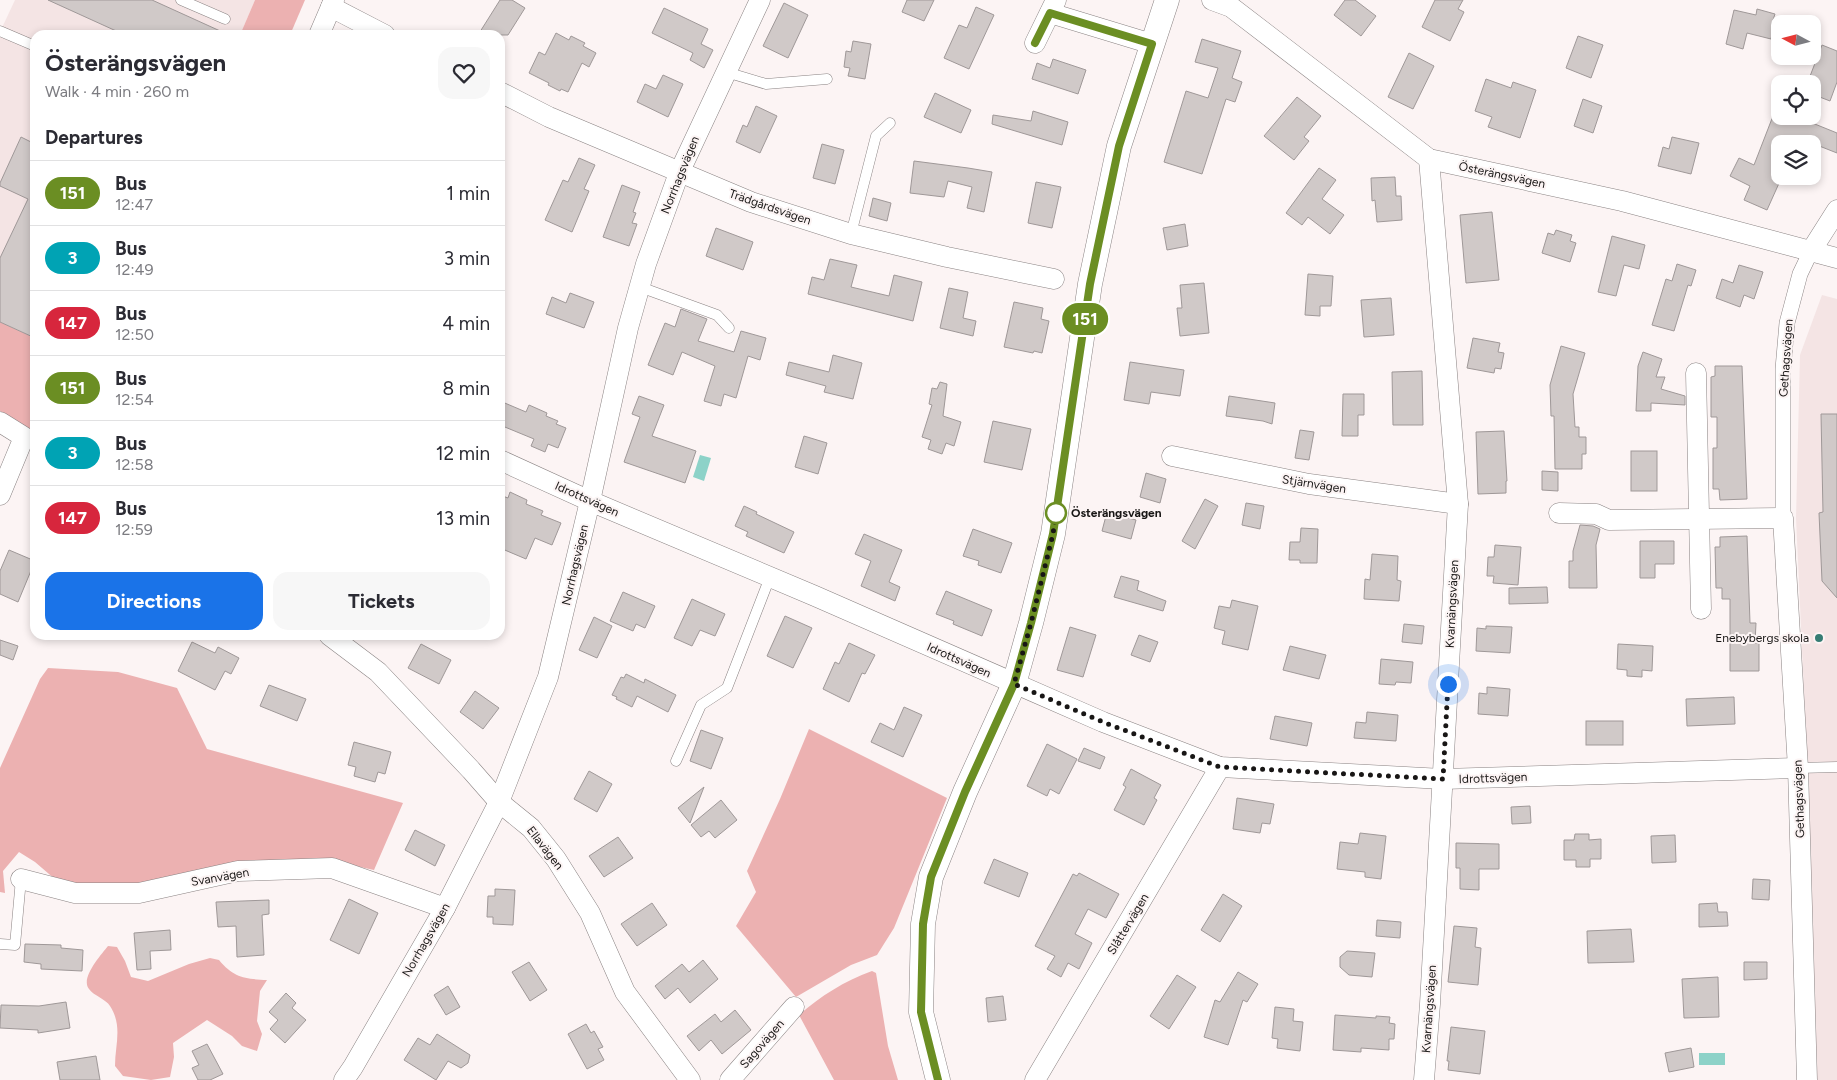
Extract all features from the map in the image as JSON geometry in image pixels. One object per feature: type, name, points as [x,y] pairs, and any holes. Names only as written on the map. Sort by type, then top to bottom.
[{"type":"street","name":"Norrhagsvägen","points":[[344,1080],[446,908],[499,802],[548,677],[590,501],[628,328],[640,287],[679,173],[760,0]]},
{"type":"street","points":[[938,1080],[921,1012],[923,924],[931,877],[965,792],[1014,684],[1031,623],[1053,534],[1090,284],[1119,146],[1167,0]]},
{"type":"street","name":"Österängsvägen","points":[[1212,0],[1231,7],[1430,159],[1622,201],[1837,258]]},
{"type":"street","points":[[321,30],[333,3],[377,30]]},
{"type":"street","points":[[1035,43],[1053,7],[1152,44]]},
{"type":"street","name":"Trädgårdsvägen","points":[[505,95],[549,117],[751,202],[851,234],[947,257],[1054,279]]},
{"type":"street","name":"Kvarnängsvägen","points":[[1424,1080],[1431,994],[1458,504],[1430,159]]},
{"type":"street","name":"Gethagsvägen","points":[[1807,1080],[1798,768],[1783,518],[1784,369],[1787,323],[1800,274],[1811,251],[1837,210]]},
{"type":"street","points":[[1696,373],[1701,609]]},
{"type":"street","points":[[0,422],[24,437],[0,495]]},
{"type":"street","name":"Stjärnvägen","points":[[1172,456],[1309,484],[1458,504]]},
{"type":"street","name":"Idrottsvägen","points":[[505,462],[590,501],[1103,722],[1220,767],[1443,779],[1798,768]]},
{"type":"street","points":[[1559,513],[1596,514],[1609,520],[1783,518]]},
{"type":"street","name":"Ellavägen","points":[[336,640],[378,672],[499,802],[531,828],[556,859],[590,913],[625,992],[690,1080]]},
{"type":"street","name":"Slåttervägen","points":[[1035,1080],[1220,767]]},
{"type":"street","name":"Svanvägen","points":[[21,879],[75,893],[139,893],[238,871],[332,868],[446,908]]},
{"type":"street","name":"Sagovägen","points":[[730,1080],[794,1007]]},
{"type":"lane","points":[[181,0],[225,19]]},
{"type":"lane","points":[[0,31],[30,44]]},
{"type":"lane","points":[[726,72],[766,84],[827,79]]},
{"type":"lane","points":[[851,234],[876,136],[890,123]]},
{"type":"lane","points":[[640,287],[717,315],[729,328]]},
{"type":"lane","points":[[676,761],[701,705],[727,688],[770,577]]},
{"type":"lane","points":[[1798,768],[1837,767]]},
{"type":"lane","points":[[0,944],[15,945],[21,879]]},
{"type":"shaded area","points":[[15,0],[255,0],[242,30],[30,30],[30,336],[0,322],[0,32]]},
{"type":"shaded area","points":[[255,0],[305,0],[292,30],[242,30]]},
{"type":"shaded area","name":"Enebybergs skola","points":[[1822,295],[1837,299],[1837,1080],[1813,1080],[1807,758],[1796,518],[1800,355]]},
{"type":"shaded area","points":[[0,322],[30,336],[30,432],[0,411]]},
{"type":"shaded area","points":[[48,668],[118,672],[177,688],[207,749],[403,803],[374,870],[351,865],[92,890],[56,880],[35,862],[19,852],[3,871],[5,893],[0,892],[0,768],[40,679]]},
{"type":"shaded area","points":[[809,729],[947,798],[894,928],[877,955],[851,965],[796,997],[736,926],[756,892],[747,871]]},
{"type":"shaded area","points":[[108,946],[117,947],[131,977],[148,981],[189,964],[210,958],[219,960],[230,971],[240,976],[267,980],[260,991],[257,1021],[262,1034],[257,1051],[242,1046],[232,1036],[207,1020],[173,1043],[174,1057],[170,1077],[151,1080],[123,1076],[115,1066],[117,1028],[114,1013],[108,1004],[89,989],[87,984],[92,967]]},
{"type":"shaded area","points":[[872,971],[876,973],[888,1046],[898,1080],[834,1080],[799,1015],[833,990],[852,979]]},
{"type":"water","points":[[700,455],[711,458],[704,481],[693,477]]},
{"type":"water","points":[[1699,1053],[1725,1053],[1725,1065],[1699,1065]]},
{"type":"building","points":[[48,0],[152,0],[218,30],[114,30]]},
{"type":"building","points":[[500,0],[512,0],[525,8],[508,35],[505,35],[505,30],[481,30]]},
{"type":"building","points":[[907,0],[934,0],[924,21],[902,12]]},
{"type":"building","points":[[1345,0],[1355,0],[1376,16],[1361,36],[1334,15]]},
{"type":"building","points":[[1435,0],[1463,0],[1458,9],[1464,12],[1450,41],[1422,27]]},
{"type":"building","points":[[784,3],[808,15],[788,58],[763,46]]},
{"type":"building","points":[[976,7],[994,15],[969,69],[944,58],[959,25],[967,28]]},
{"type":"building","points":[[664,8],[708,29],[701,44],[713,50],[704,68],[690,60],[693,53],[652,33]]},
{"type":"building","points":[[1757,9],[1775,14],[1771,15],[1771,39],[1747,33],[1743,49],[1726,44],[1734,10],[1756,15]]},
{"type":"building","points":[[556,33],[569,40],[571,36],[585,43],[583,46],[596,53],[589,67],[582,63],[568,92],[561,89],[560,91],[529,73],[539,52],[545,55]]},
{"type":"building","points":[[1578,36],[1603,45],[1591,78],[1566,68]]},
{"type":"building","points":[[1202,39],[1241,51],[1232,78],[1242,82],[1235,102],[1226,99],[1202,174],[1164,162],[1186,91],[1208,98],[1218,68],[1195,62]]},
{"type":"building","points":[[853,41],[871,44],[865,79],[848,76],[850,68],[844,67],[846,51],[851,52]]},
{"type":"building","points":[[1822,45],[1837,51],[1837,82],[1830,101],[1821,98],[1821,75],[1810,75],[1814,65],[1821,65]]},
{"type":"building","points":[[1409,53],[1434,66],[1413,109],[1388,97]]},
{"type":"building","points":[[1053,59],[1086,70],[1078,94],[1032,79],[1037,63],[1050,68]]},
{"type":"building","points":[[663,75],[683,84],[668,117],[637,102],[645,84],[656,89]]},
{"type":"building","points":[[1486,79],[1511,88],[1513,82],[1536,90],[1520,138],[1488,127],[1492,117],[1475,111]]},
{"type":"building","points":[[935,93],[971,110],[961,133],[924,117]]},
{"type":"building","points":[[1297,97],[1321,116],[1304,137],[1309,141],[1294,160],[1264,136]]},
{"type":"building","points":[[1583,99],[1602,106],[1593,133],[1574,126]]},
{"type":"building","points":[[756,106],[777,116],[760,153],[736,142],[743,125],[747,127]]},
{"type":"building","points":[[1033,111],[1068,122],[1062,145],[992,124],[993,115],[1031,121]]},
{"type":"building","points":[[1771,121],[1771,125],[1817,125],[1837,133],[1837,153],[1821,147],[1821,135],[1771,135],[1771,185],[1778,185],[1767,210],[1744,200],[1750,186],[1730,176],[1739,158],[1754,165]]},
{"type":"building","points":[[21,137],[30,142],[30,336],[0,322],[0,258],[28,199],[0,186]]},
{"type":"building","points":[[1672,137],[1699,143],[1691,174],[1658,166],[1663,147],[1669,149]]},
{"type":"building","points":[[822,144],[844,150],[835,184],[813,178]]},
{"type":"building","points":[[579,158],[595,165],[584,189],[589,191],[572,232],[545,220],[563,180],[568,182]]},
{"type":"building","points":[[914,161],[992,172],[984,212],[967,208],[972,187],[948,181],[944,197],[910,193]]},
{"type":"building","points":[[1319,168],[1336,180],[1322,199],[1344,215],[1330,234],[1308,217],[1302,225],[1286,213]]},
{"type":"building","points":[[1395,177],[1396,196],[1401,196],[1402,220],[1377,222],[1375,200],[1372,201],[1371,178]]},
{"type":"building","points":[[1036,182],[1061,187],[1052,228],[1028,223]]},
{"type":"building","points":[[622,185],[640,192],[633,212],[636,213],[632,223],[637,224],[629,246],[603,237]]},
{"type":"building","points":[[873,198],[891,203],[887,221],[869,216]]},
{"type":"building","points":[[1492,212],[1499,280],[1466,283],[1460,215]]},
{"type":"building","points":[[1185,224],[1188,246],[1167,250],[1163,228]]},
{"type":"building","points":[[716,228],[753,242],[743,270],[706,256]]},
{"type":"building","points":[[1556,230],[1572,235],[1570,241],[1576,243],[1570,262],[1542,253],[1548,233],[1554,235]]},
{"type":"building","points":[[1612,236],[1645,245],[1639,269],[1624,265],[1616,296],[1598,292]]},
{"type":"building","points":[[830,259],[857,265],[851,287],[889,296],[894,275],[922,282],[913,321],[808,294],[812,277],[824,280]]},
{"type":"building","points":[[1677,264],[1696,270],[1691,286],[1688,285],[1674,331],[1652,325],[1666,279],[1672,281]]},
{"type":"building","points":[[1739,265],[1763,272],[1754,299],[1744,295],[1740,307],[1716,298],[1722,279],[1733,283]]},
{"type":"building","points":[[1308,274],[1333,276],[1331,306],[1320,306],[1320,316],[1305,315]]},
{"type":"building","points":[[1204,283],[1209,333],[1180,336],[1177,308],[1182,308],[1180,285]]},
{"type":"building","points":[[949,288],[968,292],[963,318],[976,321],[973,336],[940,328]]},
{"type":"building","points":[[570,293],[594,302],[584,328],[546,314],[552,297],[566,303]]},
{"type":"building","points":[[1391,298],[1394,335],[1364,337],[1361,300]]},
{"type":"building","points":[[1014,302],[1043,308],[1041,319],[1049,321],[1042,353],[1004,347]]},
{"type":"building","points":[[681,309],[707,319],[698,341],[734,352],[741,331],[766,338],[760,360],[748,356],[736,398],[724,394],[721,406],[704,401],[715,366],[682,352],[673,375],[648,365],[665,323],[675,327]]},
{"type":"building","points":[[1473,338],[1500,343],[1498,352],[1504,353],[1501,369],[1495,368],[1494,373],[1467,368]]},
{"type":"building","points":[[1561,346],[1585,353],[1573,394],[1575,427],[1579,427],[1579,437],[1586,437],[1586,454],[1582,454],[1582,469],[1555,469],[1554,416],[1551,416],[1550,385]]},
{"type":"building","points":[[1643,352],[1662,359],[1656,377],[1665,377],[1661,389],[1685,396],[1685,405],[1651,403],[1651,411],[1636,411],[1638,366]]},
{"type":"building","points":[[833,355],[862,363],[853,399],[824,392],[826,386],[786,375],[789,362],[829,372]]},
{"type":"building","points":[[1130,362],[1184,370],[1180,396],[1151,392],[1149,404],[1124,400]]},
{"type":"building","points":[[1715,366],[1742,366],[1747,499],[1720,500],[1719,489],[1713,489],[1713,448],[1717,448],[1717,417],[1711,417],[1711,377],[1715,376]]},
{"type":"building","points":[[1422,371],[1423,425],[1393,425],[1392,372]]},
{"type":"building","points":[[940,382],[947,384],[943,416],[961,422],[954,446],[946,443],[942,454],[928,449],[931,440],[922,437],[932,405],[929,404],[932,388],[937,389]]},
{"type":"building","points":[[1343,394],[1364,394],[1364,415],[1358,415],[1358,436],[1342,436]]},
{"type":"building","points":[[639,396],[664,405],[652,436],[696,451],[685,483],[624,462],[640,417],[632,414]]},
{"type":"building","points":[[1229,396],[1275,403],[1272,424],[1226,416]]},
{"type":"building","points":[[505,403],[526,412],[529,405],[547,413],[546,416],[558,421],[556,424],[566,428],[558,448],[548,444],[545,452],[531,446],[534,439],[505,427]]},
{"type":"building","points":[[1821,414],[1837,414],[1837,598],[1822,581],[1819,513],[1823,512]]},
{"type":"building","points":[[993,421],[1031,429],[1022,470],[984,462]]},
{"type":"building","points":[[1300,430],[1314,432],[1309,460],[1295,458]]},
{"type":"building","points":[[1504,431],[1506,493],[1478,494],[1476,432]]},
{"type":"building","points":[[804,436],[827,443],[818,474],[795,467]]},
{"type":"building","points":[[1631,451],[1657,451],[1657,491],[1631,491]]},
{"type":"building","points":[[1542,471],[1558,472],[1558,491],[1542,490]]},
{"type":"building","points":[[1146,473],[1166,479],[1160,503],[1140,497]]},
{"type":"building","points":[[510,492],[527,500],[526,504],[543,511],[541,515],[561,523],[552,545],[535,538],[526,559],[505,550],[505,497],[508,498]]},
{"type":"building","points":[[1205,499],[1218,506],[1195,549],[1182,541]]},
{"type":"building","points":[[1246,503],[1264,506],[1260,529],[1242,525]]},
{"type":"building","points":[[744,506],[757,512],[756,514],[794,532],[784,553],[746,536],[748,532],[735,526]]},
{"type":"building","points":[[1107,512],[1136,520],[1131,539],[1102,531]]},
{"type":"building","points":[[1580,525],[1593,526],[1600,529],[1596,545],[1597,588],[1569,588],[1569,561],[1573,561],[1573,551]]},
{"type":"building","points":[[1301,528],[1318,529],[1317,563],[1300,563],[1300,560],[1289,560],[1290,542],[1300,542]]},
{"type":"building","points":[[973,529],[1012,543],[1001,573],[978,565],[979,561],[963,556]]},
{"type":"building","points":[[864,534],[902,550],[889,582],[900,587],[895,601],[861,586],[871,561],[855,554]]},
{"type":"building","points":[[1747,536],[1750,623],[1756,623],[1755,643],[1759,643],[1759,671],[1730,671],[1730,599],[1722,599],[1722,588],[1716,588],[1715,547],[1720,547],[1720,537]]},
{"type":"building","points":[[1640,541],[1674,541],[1674,564],[1655,564],[1655,578],[1640,578]]},
{"type":"building","points":[[1495,545],[1521,547],[1518,585],[1493,583],[1494,576],[1487,576],[1488,557],[1494,557]]},
{"type":"building","points":[[9,550],[30,559],[30,573],[18,602],[0,594],[0,571]]},
{"type":"building","points":[[1372,554],[1398,556],[1397,580],[1401,581],[1399,601],[1364,599],[1365,579],[1370,580]]},
{"type":"building","points":[[1121,576],[1139,581],[1137,590],[1166,601],[1163,611],[1114,597]]},
{"type":"building","points":[[1547,587],[1548,603],[1509,604],[1509,588]]},
{"type":"building","points":[[946,591],[992,610],[982,636],[953,624],[954,621],[936,614]]},
{"type":"building","points":[[623,592],[655,606],[645,628],[636,624],[633,631],[610,621]]},
{"type":"building","points":[[692,599],[725,614],[715,636],[700,630],[692,646],[674,638]]},
{"type":"building","points":[[1232,600],[1258,606],[1248,650],[1222,644],[1225,631],[1214,628],[1219,606],[1230,608]]},
{"type":"building","points":[[785,616],[812,628],[793,668],[767,656]]},
{"type":"building","points":[[594,617],[612,626],[597,658],[579,650]]},
{"type":"building","points":[[1404,624],[1424,626],[1422,644],[1402,642]]},
{"type":"building","points":[[1486,626],[1512,627],[1510,653],[1476,651],[1477,628],[1486,629]]},
{"type":"building","points":[[1070,627],[1096,635],[1083,677],[1057,670]]},
{"type":"building","points":[[1139,635],[1158,642],[1150,662],[1131,655]]},
{"type":"building","points":[[0,640],[18,646],[13,660],[0,655]]},
{"type":"building","points":[[192,642],[215,653],[218,647],[239,658],[231,674],[225,671],[215,690],[178,671]]},
{"type":"building","points":[[849,643],[875,655],[865,674],[862,673],[849,702],[823,689],[835,662],[839,664]]},
{"type":"building","points":[[421,644],[451,660],[439,684],[408,668]]},
{"type":"building","points":[[1618,644],[1653,646],[1652,671],[1642,670],[1642,677],[1627,676],[1627,670],[1617,669]]},
{"type":"building","points":[[1290,646],[1326,655],[1319,679],[1283,670]]},
{"type":"building","points":[[1381,659],[1413,662],[1411,683],[1379,684]]},
{"type":"building","points":[[626,674],[644,683],[645,679],[676,695],[668,712],[637,696],[632,707],[616,699],[617,697],[612,695],[621,677],[624,678]]},
{"type":"building","points":[[269,685],[306,699],[297,721],[260,706]]},
{"type":"building","points":[[1487,687],[1510,689],[1508,716],[1478,714],[1479,693],[1487,694]]},
{"type":"building","points":[[475,691],[499,708],[483,729],[460,712]]},
{"type":"building","points":[[1734,697],[1735,724],[1687,726],[1686,699]]},
{"type":"building","points":[[904,707],[922,715],[903,757],[871,742],[880,723],[894,730]]},
{"type":"building","points":[[1367,712],[1398,715],[1396,741],[1354,738],[1356,722],[1366,723]]},
{"type":"building","points":[[1275,716],[1312,723],[1307,746],[1270,739]]},
{"type":"building","points":[[1586,721],[1623,721],[1623,745],[1586,745]]},
{"type":"building","points":[[701,730],[723,738],[711,769],[690,761]]},
{"type":"building","points":[[354,742],[391,752],[385,774],[378,772],[375,782],[354,776],[356,767],[348,765]]},
{"type":"building","points":[[1047,744],[1077,759],[1059,794],[1050,789],[1047,796],[1027,786]]},
{"type":"building","points":[[1084,748],[1105,757],[1100,769],[1078,761]]},
{"type":"building","points":[[1131,769],[1161,785],[1154,798],[1157,800],[1144,825],[1114,810],[1126,787],[1123,785]]},
{"type":"building","points":[[589,771],[612,784],[597,812],[574,799]]},
{"type":"building","points":[[704,787],[690,823],[678,808]]},
{"type":"building","points":[[1237,798],[1274,804],[1270,824],[1262,823],[1260,833],[1233,829]]},
{"type":"building","points":[[721,800],[737,820],[715,838],[709,831],[701,837],[691,825]]},
{"type":"building","points":[[1530,806],[1531,823],[1512,824],[1511,807]]},
{"type":"building","points":[[415,830],[445,845],[435,866],[405,850]]},
{"type":"building","points":[[1360,833],[1386,836],[1381,879],[1365,877],[1365,872],[1337,869],[1340,842],[1358,844]]},
{"type":"building","points":[[1575,834],[1589,834],[1589,840],[1601,839],[1601,859],[1590,859],[1590,867],[1576,867],[1576,860],[1564,860],[1564,840],[1574,840]]},
{"type":"building","points":[[1675,835],[1676,862],[1652,863],[1651,836]]},
{"type":"building","points":[[618,837],[633,858],[604,877],[589,856]]},
{"type":"building","points":[[1456,843],[1499,844],[1499,869],[1479,869],[1479,890],[1460,889],[1460,868],[1456,868]]},
{"type":"building","points":[[994,859],[1028,873],[1019,897],[984,883]]},
{"type":"building","points":[[1079,873],[1119,894],[1106,918],[1088,909],[1075,934],[1092,943],[1079,969],[1068,963],[1061,977],[1047,969],[1055,956],[1035,946],[1073,874],[1077,876]]},
{"type":"building","points":[[1753,879],[1770,880],[1769,900],[1752,899]]},
{"type":"building","points":[[495,889],[515,890],[513,925],[493,924],[493,917],[487,917],[488,896],[495,896]]},
{"type":"building","points":[[1223,894],[1242,906],[1220,942],[1201,930]]},
{"type":"building","points":[[349,899],[378,913],[359,954],[330,940]]},
{"type":"building","points":[[269,900],[269,914],[262,915],[264,955],[237,957],[236,926],[218,927],[216,902]]},
{"type":"building","points":[[652,903],[667,925],[637,946],[621,924]]},
{"type":"building","points":[[1717,903],[1718,912],[1727,912],[1728,926],[1699,927],[1699,904]]},
{"type":"building","points":[[1377,920],[1401,922],[1400,938],[1376,936]]},
{"type":"building","points":[[1454,926],[1477,928],[1475,947],[1481,948],[1478,985],[1448,982]]},
{"type":"building","points":[[1631,929],[1634,962],[1588,963],[1587,931]]},
{"type":"building","points":[[170,930],[171,950],[150,951],[151,969],[137,970],[134,933]]},
{"type":"building","points":[[25,944],[61,945],[61,948],[83,950],[82,971],[41,969],[41,964],[24,962]]},
{"type":"building","points":[[1347,951],[1375,953],[1372,977],[1349,975],[1340,967],[1340,957]]},
{"type":"building","points":[[703,960],[718,979],[690,1003],[678,988],[665,999],[655,986],[682,964],[689,972]]},
{"type":"building","points":[[529,962],[547,990],[530,1001],[512,972]]},
{"type":"building","points":[[1744,962],[1767,962],[1767,979],[1744,980]]},
{"type":"building","points":[[1238,972],[1258,984],[1247,1002],[1243,1000],[1228,1045],[1204,1037],[1215,1000],[1220,1002]]},
{"type":"building","points":[[1177,975],[1196,987],[1169,1029],[1150,1016]]},
{"type":"building","points":[[1718,977],[1719,1017],[1684,1018],[1682,979]]},
{"type":"building","points":[[448,986],[460,1007],[446,1015],[434,995]]},
{"type":"building","points":[[286,993],[296,1003],[292,1008],[306,1020],[285,1043],[270,1029],[278,1020],[269,1012]]},
{"type":"building","points":[[1003,996],[1006,1020],[988,1022],[986,998]]},
{"type":"building","points":[[66,1002],[70,1028],[38,1033],[38,1030],[0,1028],[1,1005],[39,1006]]},
{"type":"building","points":[[1275,1007],[1294,1009],[1293,1021],[1303,1022],[1300,1051],[1277,1048],[1278,1039],[1272,1038]]},
{"type":"building","points":[[735,1010],[751,1030],[722,1054],[711,1040],[699,1051],[687,1036],[715,1014],[721,1022]]},
{"type":"building","points":[[1335,1015],[1376,1018],[1376,1016],[1390,1017],[1389,1023],[1395,1024],[1394,1039],[1389,1039],[1389,1050],[1361,1048],[1361,1052],[1333,1050]]},
{"type":"building","points":[[586,1024],[591,1033],[594,1031],[603,1047],[598,1049],[604,1060],[587,1069],[568,1034]]},
{"type":"building","points":[[1451,1027],[1485,1031],[1480,1074],[1448,1070],[1449,1061],[1447,1061]]},
{"type":"building","points":[[437,1034],[470,1055],[468,1063],[461,1068],[448,1061],[436,1080],[404,1060],[418,1038],[430,1045]]},
{"type":"building","points":[[207,1044],[223,1074],[210,1080],[198,1080],[192,1068],[199,1065],[192,1051]]},
{"type":"building","points":[[1691,1048],[1694,1067],[1669,1072],[1665,1053]]},
{"type":"building","points":[[96,1056],[100,1080],[60,1080],[57,1062]]},
{"type":"bus line","name":"151","points":[[938,1080],[921,1012],[923,924],[931,877],[965,792],[1014,684],[1031,623],[1053,534],[1090,284],[1119,146],[1152,44],[1050,13],[1035,43]]},
{"type":"place","name":"Österängsvägen","points":[[1056,513]]},
{"type":"place","name":"Enebybergs skola","points":[[1819,638]]},
{"type":"route","points":[[1056,513],[1053,534],[1014,684],[1103,722],[1220,767],[1443,779],[1448,684]]}]
